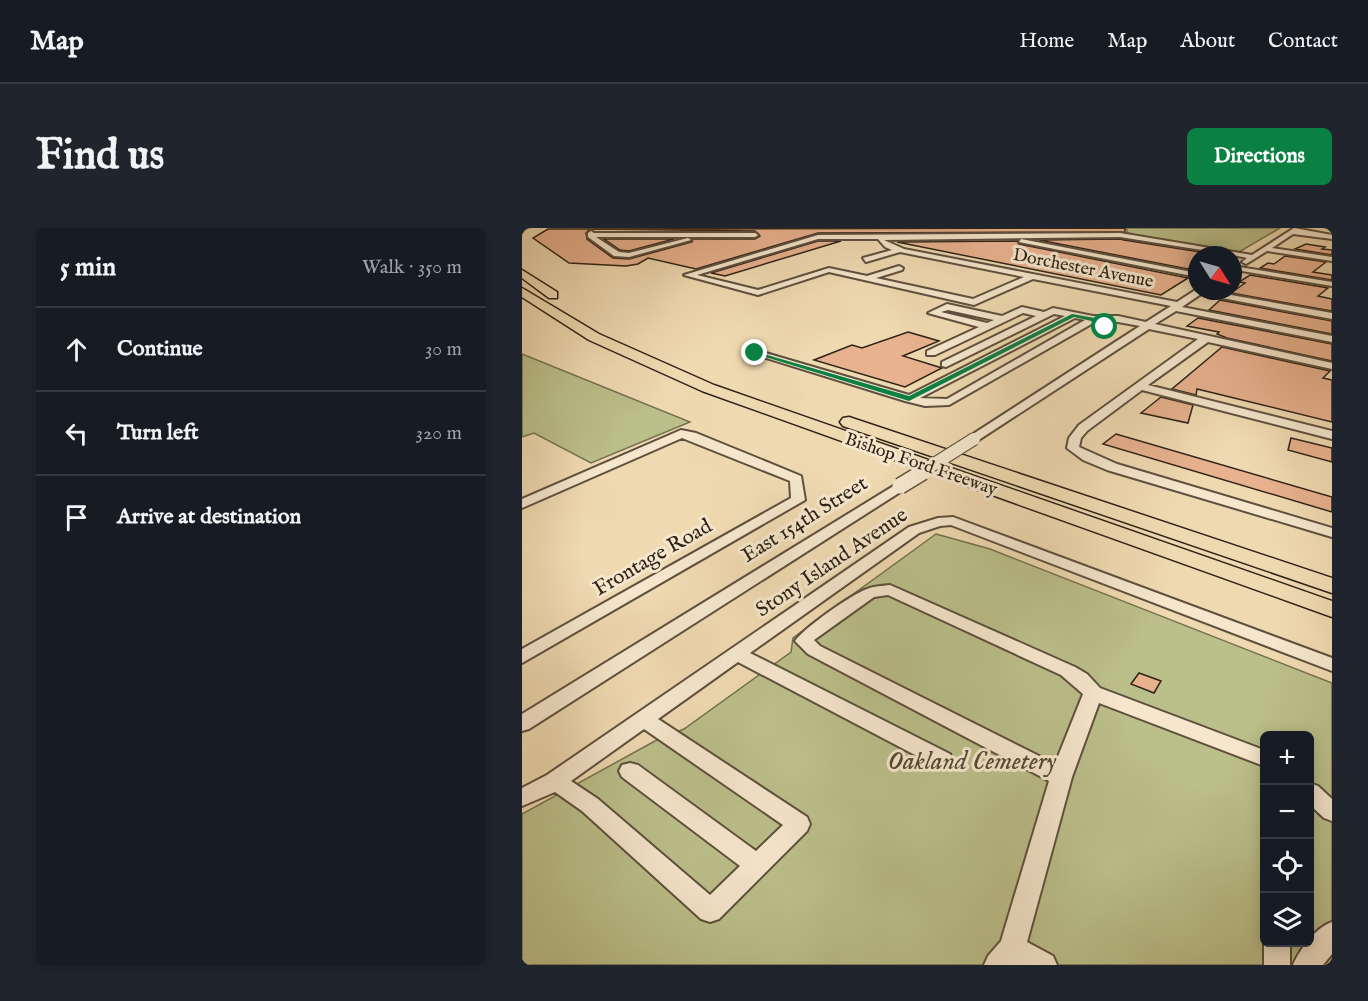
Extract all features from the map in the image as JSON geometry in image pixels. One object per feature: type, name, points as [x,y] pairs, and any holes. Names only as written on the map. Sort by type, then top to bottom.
[{"type":"highway","name":"Bishop Ford Freeway","points":[[522,273],[558,298],[617,331],[731,380],[1332,586]]},
{"type":"highway","name":"Bishop Ford Freeway","points":[[522,292],[594,337],[717,392],[1332,609]]},
{"type":"street","points":[[590,235],[596,228]]},
{"type":"street","points":[[1242,265],[1296,230],[1332,237]]},
{"type":"street","points":[[590,235],[617,254],[629,255],[712,231]]},
{"type":"street","points":[[590,235],[703,234]]},
{"type":"street","points":[[1015,236],[1024,243],[1041,247],[1188,273]]},
{"type":"street","points":[[1033,276],[974,302],[829,270],[758,294],[688,275],[818,237],[1120,236],[1254,257]]},
{"type":"street","name":"Dorchester Avenue","points":[[881,237],[880,241],[900,250],[1332,339]]},
{"type":"street","points":[[1266,249],[1332,259]]},
{"type":"street","points":[[866,260],[900,250]]},
{"type":"street","points":[[942,268],[958,262]]},
{"type":"street","points":[[868,279],[899,268]]},
{"type":"street","points":[[979,274],[994,269]]},
{"type":"street","points":[[1242,270],[1332,284]]},
{"type":"street","name":"East 154th Street","points":[[522,724],[974,439],[1188,299]]},
{"type":"street","points":[[1242,299],[1332,316]]},
{"type":"street","points":[[987,326],[932,313],[947,307],[1003,319]]},
{"type":"street","points":[[993,377],[946,364],[928,355],[1022,310],[1093,319],[1118,319],[1332,366]]},
{"type":"street","points":[[946,364],[1048,313]]},
{"type":"street","points":[[909,399],[1074,315]]},
{"type":"street","points":[[1093,319],[1105,327],[1135,333]]},
{"type":"street","points":[[755,353],[909,399],[925,403],[949,402],[1093,319]]},
{"type":"street","points":[[1205,339],[1083,428],[1075,438],[1073,448],[1087,457],[1112,467],[1332,533]]},
{"type":"street","points":[[1138,386],[1332,435]]},
{"type":"street","name":"Frontage Road","points":[[522,504],[681,434],[692,436],[796,479],[799,492],[798,500],[522,657]]},
{"type":"street","name":"Stony Island Avenue","points":[[522,797],[555,781],[914,530],[938,522],[953,521],[1332,665]]},
{"type":"street","points":[[1061,777],[814,650],[804,641],[809,635],[868,594],[890,590],[1068,671],[1080,679],[1093,693],[1260,756]]},
{"type":"street","points":[[737,654],[943,760]]},
{"type":"street","points":[[1044,965],[1005,957],[1061,777],[1093,693]]},
{"type":"street","points":[[555,781],[590,805],[710,911],[799,824],[644,719]]},
{"type":"street","points":[[630,771],[757,865]]},
{"type":"street","points":[[1314,796],[1332,812]]},
{"type":"street","points":[[1306,965],[1332,934]]},
{"type":"street","points":[[1277,947],[1277,965]]},
{"type":"green space","points":[[1126,228],[1280,228],[1242,250],[1242,246],[1200,246],[1129,235]]},
{"type":"green space","points":[[522,354],[690,422],[591,463],[534,433],[522,437]]},
{"type":"green space","name":"Oakland Cemetery","points":[[936,534],[990,549],[1332,683],[1332,965],[522,965],[522,814],[655,741],[684,729],[791,652],[793,638]]},
{"type":"building","points":[[1125,228],[1125,232],[818,233],[696,269],[648,258],[638,264],[626,266],[569,263],[533,238],[548,229]],"holes":[[[590,229],[755,231],[760,236],[755,239],[693,239],[692,242],[629,259],[613,258],[587,239],[586,233]]]},
{"type":"building","points":[[604,239],[674,239],[629,251],[620,250]]},
{"type":"building","points":[[1120,239],[1188,250],[1188,269],[1039,240]]},
{"type":"building","points":[[818,241],[841,241],[725,276],[711,273]]},
{"type":"building","points":[[1017,241],[1019,244],[1188,278],[1161,295],[897,242]]},
{"type":"building","points":[[1306,244],[1325,247],[1322,249],[1332,250],[1332,255],[1295,249]]},
{"type":"building","points":[[1285,256],[1326,262],[1313,272],[1332,275],[1332,280],[1260,268],[1268,263],[1274,264]]},
{"type":"building","points":[[1250,275],[1328,288],[1318,296],[1332,299],[1332,311],[1242,295],[1242,285],[1245,283],[1242,280]]},
{"type":"building","points":[[1220,300],[1332,321],[1332,334],[1209,310]]},
{"type":"building","points":[[1198,318],[1332,344],[1332,361],[1227,338],[1217,334],[1219,332],[1187,326]]},
{"type":"building","points":[[908,332],[939,341],[903,356],[942,368],[905,387],[814,360],[852,345],[862,348]]},
{"type":"building","points":[[1222,347],[1330,371],[1323,378],[1332,380],[1332,422],[1197,389],[1196,395],[1172,389]]},
{"type":"building","points":[[1161,397],[1193,405],[1188,423],[1141,413]]},
{"type":"building","points":[[1116,434],[1332,497],[1332,512],[1103,444]]},
{"type":"building","points":[[1291,438],[1332,448],[1332,462],[1288,450]]},
{"type":"building","points":[[1139,673],[1161,681],[1154,693],[1131,684]]},
{"type":"route","points":[[755,353],[909,399],[1074,315],[1093,319],[1105,327]]}]
